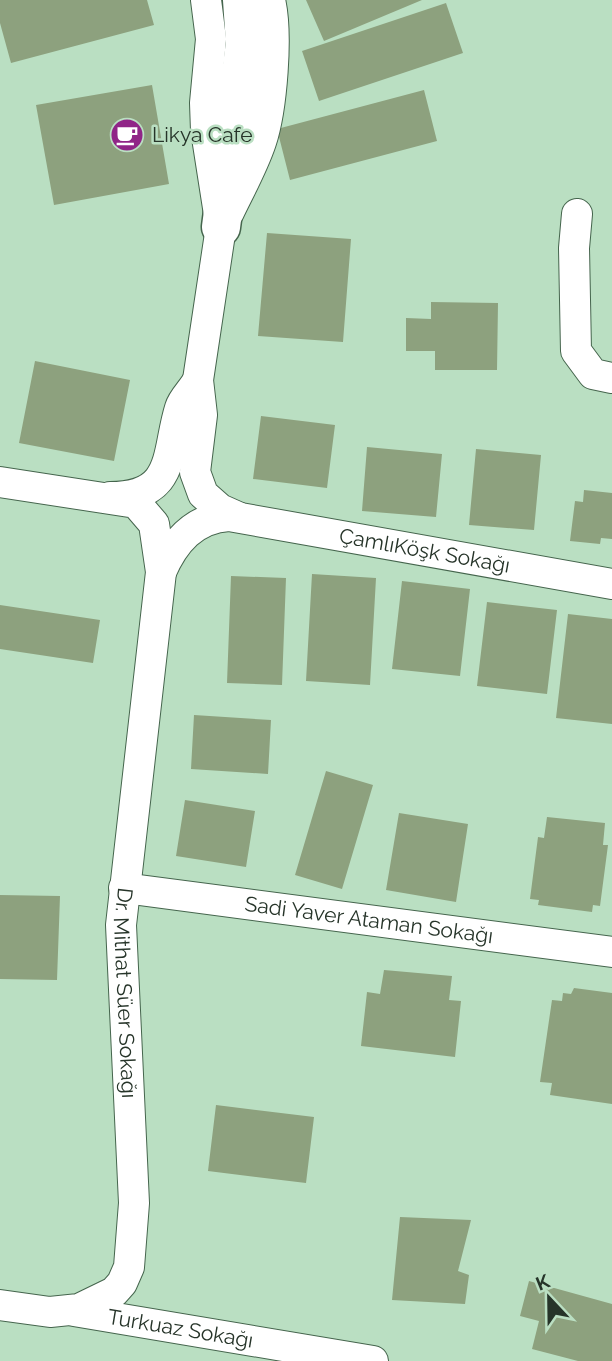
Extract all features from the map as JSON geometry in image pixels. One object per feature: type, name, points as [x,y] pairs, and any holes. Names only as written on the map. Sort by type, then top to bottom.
[{"type":"main road","points":[[221,227],[245,43],[242,0]]},
{"type":"street","points":[[206,0],[211,39],[206,131],[221,227],[198,380],[202,415],[195,464],[198,487],[213,505],[239,517]]},
{"type":"street","points":[[221,227],[264,132],[274,40],[270,0]]},
{"type":"street","points":[[577,214],[574,248],[576,351],[593,374],[612,378]]},
{"type":"street","points":[[0,482],[106,497],[140,491],[165,472],[173,450],[180,408],[198,380]]},
{"type":"street","name":"Dr. Mithat Süer Sokağı","points":[[0,1305],[50,1312],[72,1311],[102,1300],[119,1288],[131,1255],[134,1192],[121,953],[124,888],[161,572],[157,531],[148,513],[131,501],[106,497]]},
{"type":"street","name":"Dr. Mithat Süer Sokağı","points":[[161,572],[172,550],[189,531],[211,519],[239,517]]},
{"type":"street","name":"ÇamlıKöşk Sokağı","points":[[239,517],[612,584]]},
{"type":"street","name":"Sadi Yaver Ataman Sokağı","points":[[124,888],[612,952]]},
{"type":"street","name":"Turkuaz Sokağı","points":[[72,1311],[373,1361]]},
{"type":"building","points":[[0,0],[147,0],[154,25],[11,63],[0,23]]},
{"type":"building","points":[[306,0],[422,0],[324,41]]},
{"type":"building","points":[[446,3],[463,53],[319,101],[302,51]]},
{"type":"building","points":[[152,85],[169,184],[54,205],[36,105]]},
{"type":"building","points":[[424,90],[437,141],[290,180],[277,129]]},
{"type":"building","points":[[267,233],[351,239],[343,342],[258,336]]},
{"type":"building","points":[[431,302],[498,303],[497,370],[435,370],[435,351],[406,351],[406,318],[431,319]]},
{"type":"building","points":[[35,361],[130,380],[114,461],[19,443]]},
{"type":"building","points":[[261,416],[335,425],[327,488],[253,479]]},
{"type":"building","points":[[367,447],[442,454],[436,517],[362,511]]},
{"type":"building","points":[[476,449],[541,455],[534,530],[469,525]]},
{"type":"building","points":[[584,490],[612,493],[612,539],[601,538],[600,544],[570,541],[575,501],[583,502]]},
{"type":"building","points":[[312,574],[376,578],[370,685],[306,681]]},
{"type":"building","points":[[231,576],[286,578],[282,685],[227,683]]},
{"type":"building","points":[[402,581],[470,589],[460,676],[392,669]]},
{"type":"building","points":[[487,602],[557,610],[547,694],[477,686]]},
{"type":"building","points":[[0,605],[100,620],[93,663],[0,649]]},
{"type":"building","points":[[568,614],[612,619],[612,724],[556,718]]},
{"type":"building","points":[[194,715],[271,720],[268,774],[191,769]]},
{"type":"building","points":[[326,771],[373,785],[342,889],[295,875]]},
{"type":"building","points":[[185,800],[255,811],[246,867],[176,856]]},
{"type":"building","points":[[399,813],[468,824],[456,902],[386,890]]},
{"type":"building","points":[[547,817],[605,823],[603,845],[608,845],[600,906],[593,905],[592,912],[538,905],[539,900],[530,899],[538,837],[544,838]]},
{"type":"building","points":[[0,895],[60,896],[57,980],[0,979]]},
{"type":"building","points":[[384,970],[452,976],[449,1000],[461,1001],[455,1057],[361,1046],[367,992],[380,994]]},
{"type":"building","points":[[574,988],[612,993],[612,1104],[550,1095],[552,1083],[540,1082],[552,1000],[562,1001],[563,993],[571,994]]},
{"type":"building","points":[[216,1105],[314,1117],[306,1183],[208,1171]]},
{"type":"building","points":[[400,1217],[471,1220],[458,1271],[469,1275],[465,1304],[392,1300]]},
{"type":"building","points":[[529,1281],[612,1304],[612,1361],[578,1361],[532,1349],[539,1321],[520,1316]]},
{"type":"place","name":"Likya Cafe","points":[[127,135]]}]
